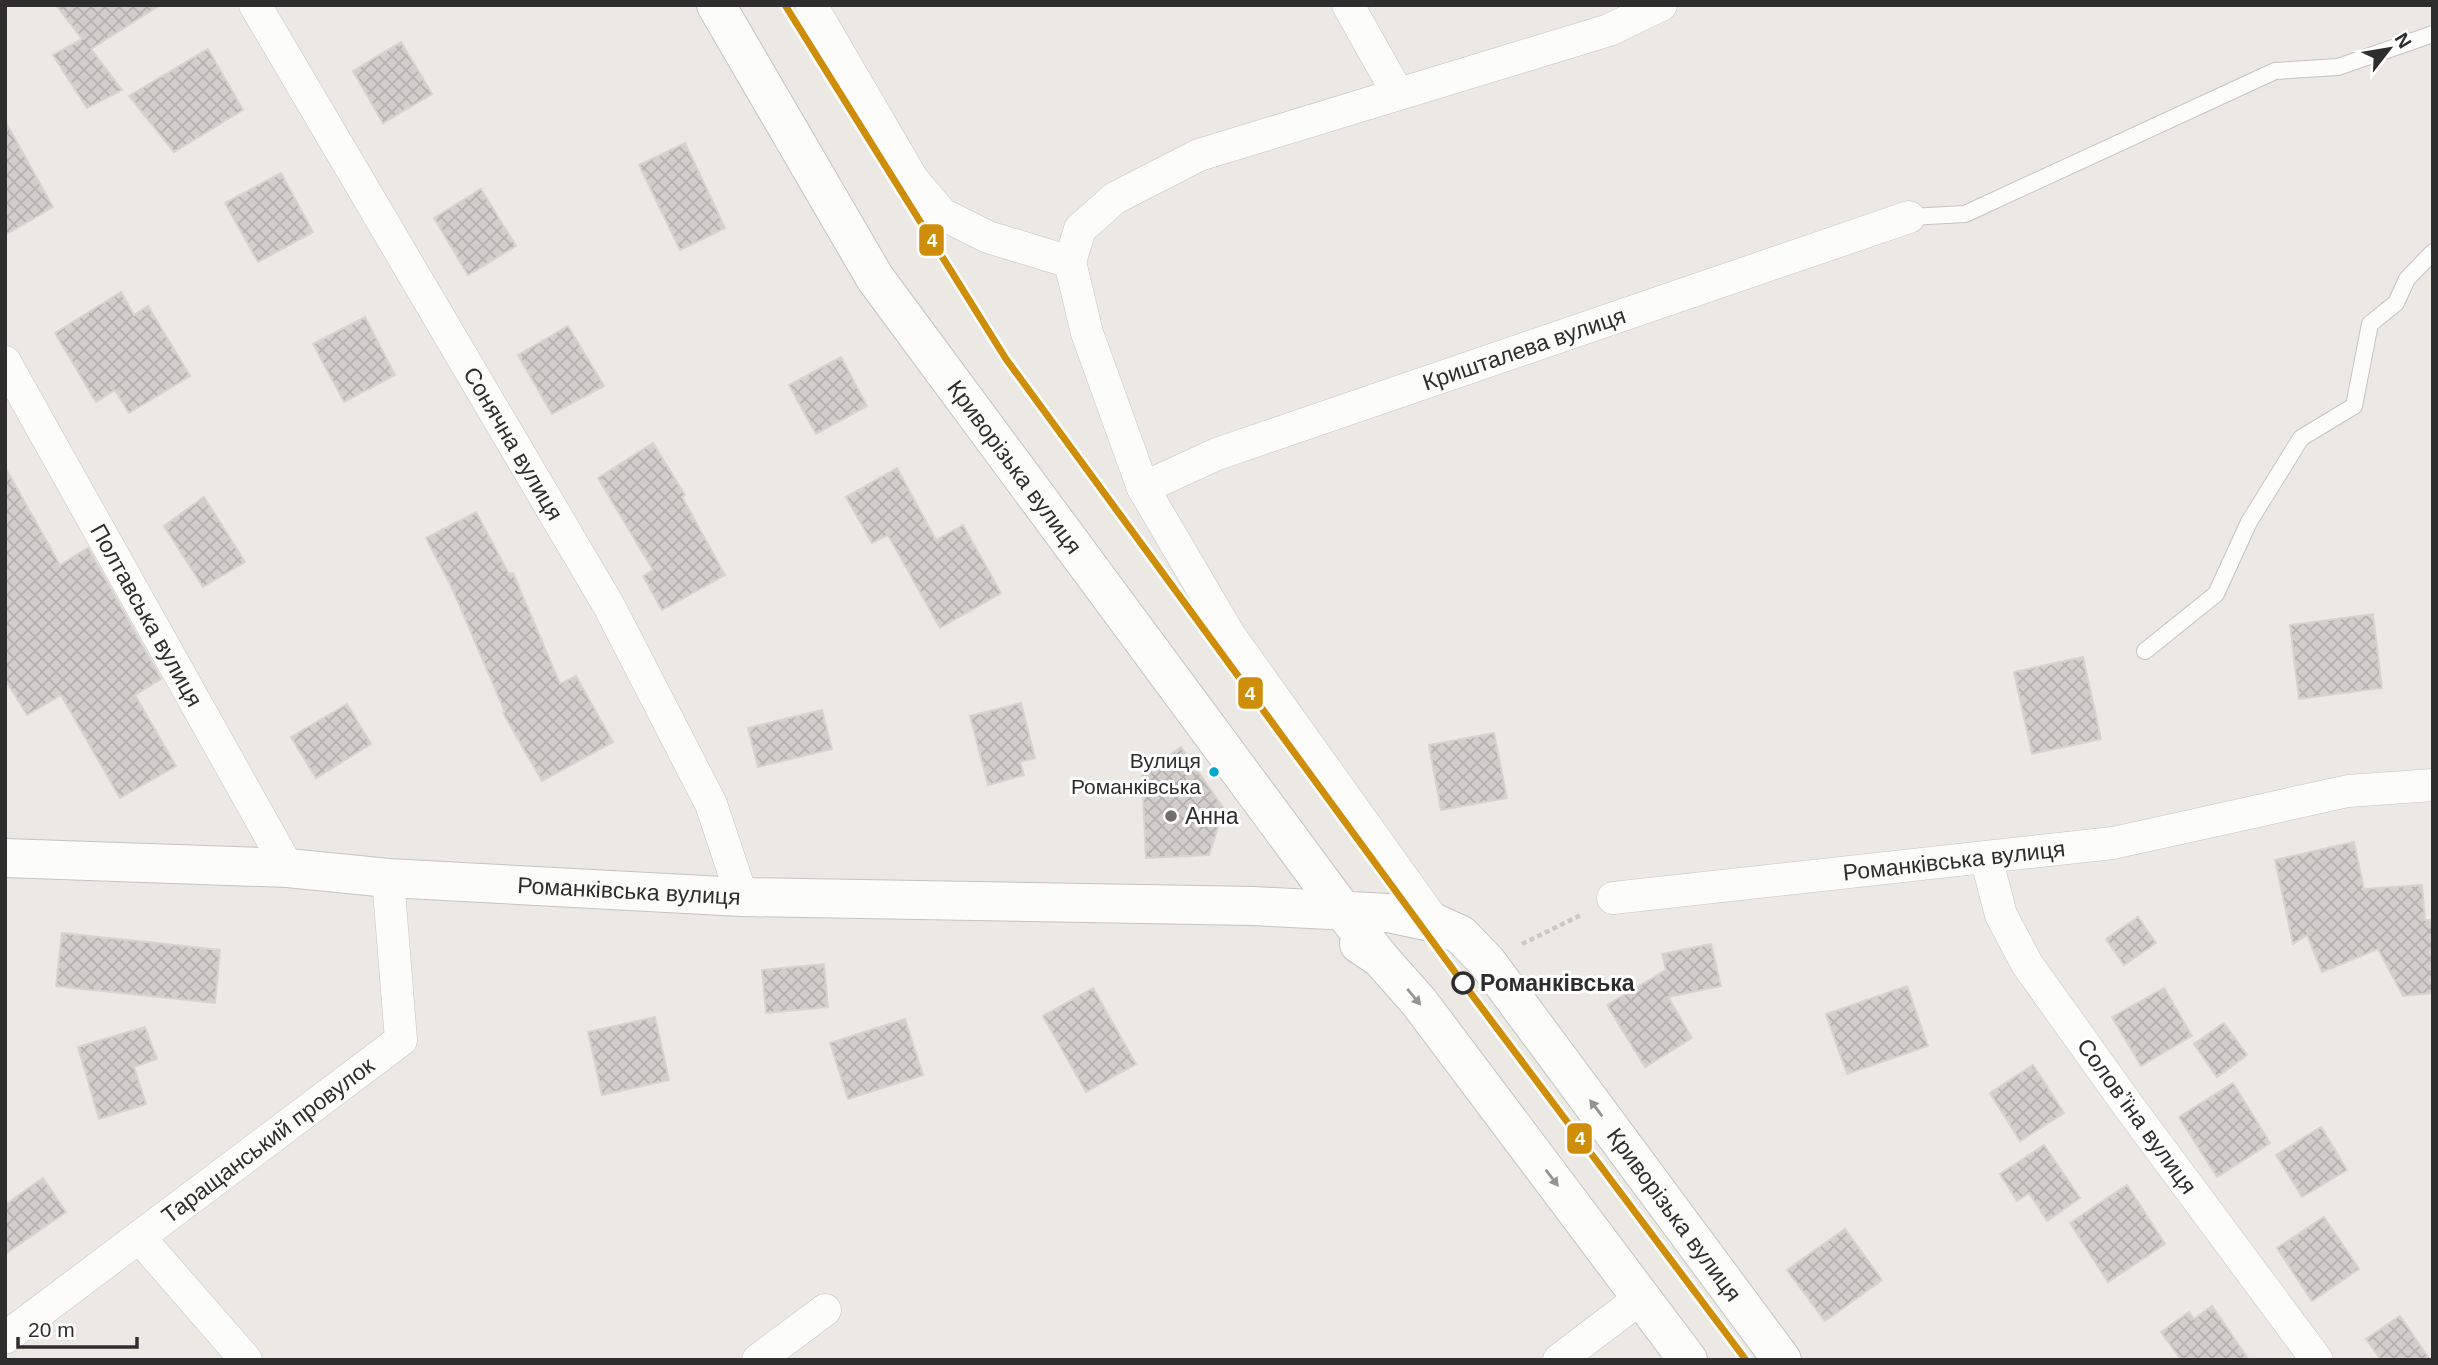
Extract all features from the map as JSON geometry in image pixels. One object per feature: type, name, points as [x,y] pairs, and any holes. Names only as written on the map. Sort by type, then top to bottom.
[{"type":"main road","name":"Криворізька вулиця","points":[[716,5],[875,278],[1343,911],[1419,1002],[1689,1360]]},
{"type":"main road","name":"Романківська вулиця","points":[[5,858],[288,868],[388,878],[742,897],[1253,906]]},
{"type":"main road","name":"Криворізька вулиця","points":[[1253,906],[1388,913],[1435,923],[1461,935],[1487,962],[1782,1360]]},
{"type":"main road","name":"Криворізька вулиця","points":[[1253,906],[1335,928],[1380,958]]},
{"type":"street","name":"Сонячна вулиця","points":[[255,5],[609,606],[711,804],[742,897]]},
{"type":"street","points":[[811,5],[913,180],[942,214],[988,237],[1070,261]]},
{"type":"street","points":[[1348,5],[1398,94]]},
{"type":"street","points":[[1435,923],[1230,636],[1143,488],[1087,333],[1070,261],[1080,229],[1115,198],[1199,155],[1608,30],[1661,5]]},
{"type":"street","name":"Кришталева вулиця","points":[[1143,488],[1217,454],[1909,218]]},
{"type":"street","name":"Полтавська вулиця","points":[[5,362],[288,868]]},
{"type":"street","name":"Романківська вулиця","points":[[1613,898],[2113,843],[2348,791],[2433,785]]},
{"type":"street","name":"Соловʼїна вулиця","points":[[1986,857],[2001,915],[2028,964],[2127,1104],[2317,1360]]},
{"type":"street","name":"Таращанський провулок","points":[[5,1338],[401,1040],[388,878]]},
{"type":"street","points":[[139,1237],[246,1360]]},
{"type":"street","points":[[1559,1360],[1642,1297]]},
{"type":"street","points":[[758,1360],[825,1310]]},
{"type":"lane","points":[[1909,218],[1965,214],[2276,71],[2338,67],[2433,34]]},
{"type":"lane","points":[[2146,651],[2216,594],[2249,522],[2301,438],[2354,406],[2370,324],[2396,303],[2407,279],[2433,253]]},
{"type":"path","points":[[1487,962],[1613,898]]},
{"type":"building","points":[[56,5],[160,5],[91,49],[122,90],[87,108],[53,55],[82,39]]},
{"type":"building","points":[[401,42],[432,94],[383,123],[353,71]]},
{"type":"building","points":[[208,49],[243,110],[174,152],[129,96]]},
{"type":"building","points":[[5,121],[53,207],[5,235]]},
{"type":"building","points":[[685,143],[725,228],[680,250],[639,165]]},
{"type":"building","points":[[281,173],[313,232],[258,262],[225,203]]},
{"type":"building","points":[[481,189],[516,246],[468,275],[434,218]]},
{"type":"building","points":[[121,292],[134,315],[148,306],[190,376],[129,413],[115,390],[96,402],[55,333]]},
{"type":"building","points":[[365,317],[395,375],[344,402],[313,344]]},
{"type":"building","points":[[568,326],[604,386],[552,414],[518,355]]},
{"type":"building","points":[[841,357],[867,406],[816,434],[789,385]]},
{"type":"building","points":[[653,443],[685,495],[682,497],[725,575],[662,610],[643,576],[653,570],[598,478]]},
{"type":"building","points":[[5,467],[60,565],[88,548],[161,679],[135,695],[176,766],[120,798],[61,695],[27,715],[5,679]]},
{"type":"building","points":[[897,468],[936,540],[963,525],[1001,593],[940,628],[888,535],[872,543],[846,497]]},
{"type":"building","points":[[204,497],[245,562],[203,587],[164,526]]},
{"type":"building","points":[[476,512],[509,574],[513,573],[560,684],[576,676],[613,742],[542,781],[503,713],[505,712],[452,588],[426,538]]},
{"type":"building","points":[[2373,614],[2382,688],[2299,699],[2290,625]]},
{"type":"building","points":[[2083,657],[2101,739],[2032,754],[2014,672]]},
{"type":"building","points":[[1021,703],[1035,758],[1020,762],[1024,775],[988,785],[970,716]]},
{"type":"building","points":[[347,704],[371,744],[316,778],[291,737]]},
{"type":"building","points":[[822,710],[832,749],[758,767],[748,728]]},
{"type":"building","points":[[1494,733],[1507,798],[1441,810],[1429,745]]},
{"type":"building","points":[[1181,747],[1224,809],[1209,855],[1146,858],[1142,775]]},
{"type":"building","points":[[2354,842],[2364,889],[2422,885],[2425,920],[2433,920],[2433,993],[2403,996],[2378,949],[2322,972],[2307,935],[2293,944],[2275,860]]},
{"type":"building","points":[[2138,917],[2156,943],[2124,965],[2106,939]]},
{"type":"building","points":[[62,933],[220,950],[215,1003],[56,986]]},
{"type":"building","points":[[1711,944],[1721,986],[1668,997],[1692,1038],[1645,1067],[1607,1005],[1666,970],[1662,954]]},
{"type":"building","points":[[824,964],[828,1007],[766,1013],[762,970]]},
{"type":"building","points":[[1907,986],[1928,1046],[1847,1074],[1826,1014]]},
{"type":"building","points":[[1093,988],[1136,1064],[1086,1092],[1043,1016]]},
{"type":"building","points":[[2164,988],[2192,1036],[2141,1066],[2112,1017]]},
{"type":"building","points":[[655,1017],[669,1080],[602,1095],[588,1032]]},
{"type":"building","points":[[905,1019],[923,1075],[848,1099],[830,1043]]},
{"type":"building","points":[[2224,1023],[2247,1055],[2217,1077],[2194,1044]]},
{"type":"building","points":[[145,1027],[157,1059],[134,1067],[146,1104],[99,1119],[78,1047]]},
{"type":"building","points":[[2033,1065],[2064,1113],[2020,1141],[1990,1093]]},
{"type":"building","points":[[2233,1083],[2270,1143],[2217,1177],[2179,1117]]},
{"type":"building","points":[[2321,1127],[2347,1170],[2302,1197],[2276,1155]]},
{"type":"building","points":[[2044,1145],[2080,1198],[2047,1221],[2029,1193],[2017,1201],[2000,1174]]},
{"type":"building","points":[[43,1178],[66,1212],[5,1254],[5,1205]]},
{"type":"building","points":[[2127,1185],[2165,1244],[2108,1282],[2070,1223]]},
{"type":"building","points":[[2324,1217],[2359,1269],[2312,1301],[2277,1248]]},
{"type":"building","points":[[1845,1229],[1882,1280],[1825,1321],[1787,1270]]},
{"type":"building","points":[[2212,1306],[2249,1360],[2181,1360],[2161,1332],[2189,1312],[2194,1319]]},
{"type":"building","points":[[2400,1316],[2430,1360],[2381,1360],[2366,1339]]},
{"type":"transit line","name":"4","points":[[785,5],[1006,359],[1463,983],[1746,1360]]},
{"type":"place","name":"Вулиця Романківська","points":[[1214,772]]},
{"type":"place","name":"Анна","points":[[1171,816]]},
{"type":"place","name":"Романківська","points":[[1463,983]]}]
